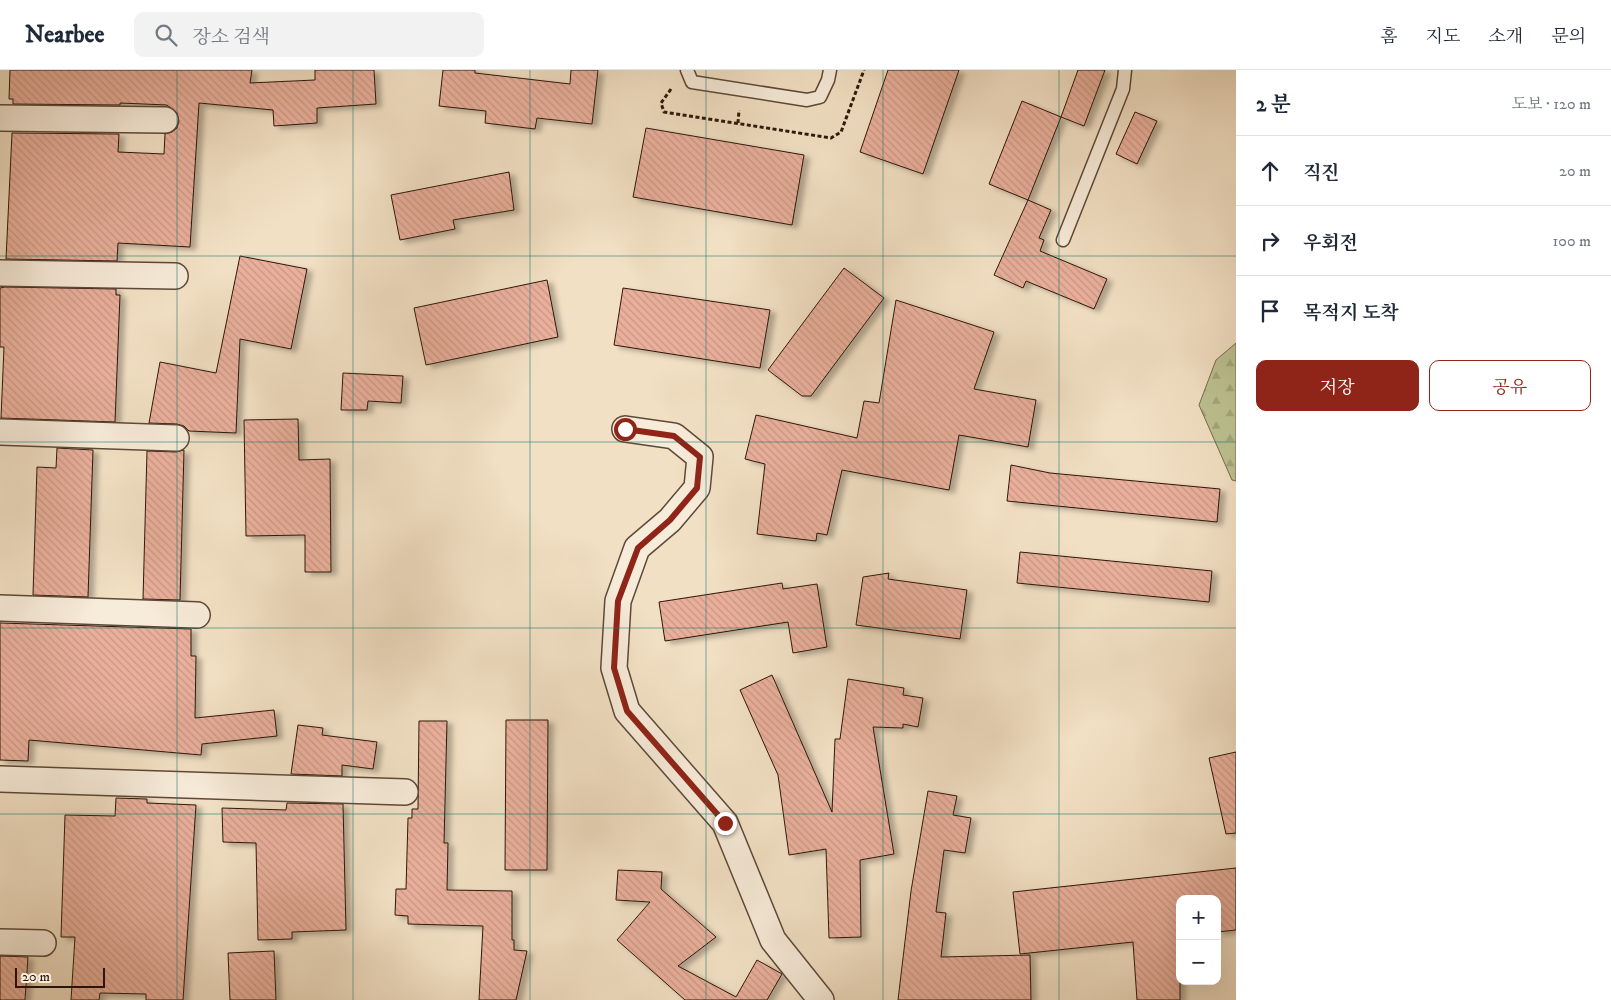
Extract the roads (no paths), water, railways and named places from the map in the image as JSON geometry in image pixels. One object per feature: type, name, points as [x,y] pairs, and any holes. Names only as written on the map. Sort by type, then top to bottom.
[{"type":"street","points":[[0,118],[165,120]]},
{"type":"street","points":[[0,272],[176,276]]},
{"type":"street","points":[[625,429],[674,436],[700,457],[697,488],[670,520],[638,548],[618,601],[614,668],[627,711],[725,823],[773,940],[821,1000]]},
{"type":"street","points":[[0,432],[176,438]]},
{"type":"street","points":[[0,608],[197,615]]},
{"type":"street","points":[[0,779],[405,792]]},
{"type":"street","points":[[0,942],[43,943]]},
{"type":"lane","points":[[687,70],[692,82],[807,100],[820,97],[828,80],[830,70]]},
{"type":"lane","points":[[1063,240],[1123,89],[1125,70]]}]
